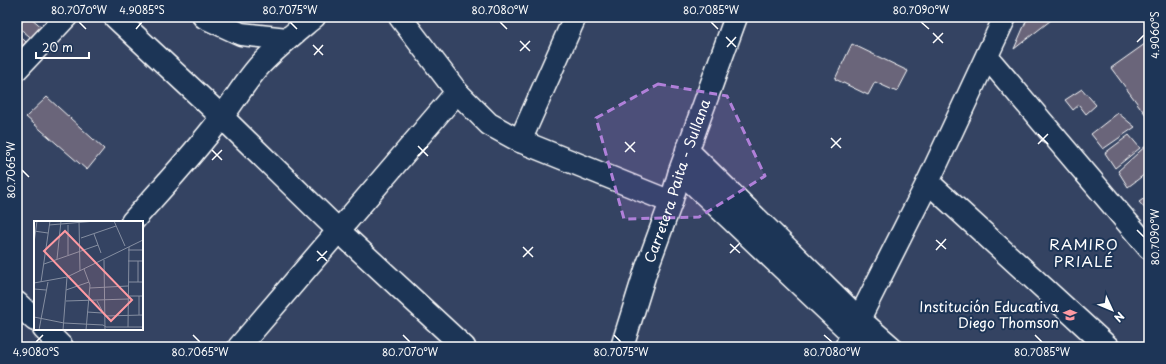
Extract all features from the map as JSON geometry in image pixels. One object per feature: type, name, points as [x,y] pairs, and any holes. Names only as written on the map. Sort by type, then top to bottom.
[{"type":"street","points":[[17,69],[66,17]]},
{"type":"street","points":[[116,17],[222,117],[339,231],[464,347]]},
{"type":"street","points":[[204,17],[241,34],[288,39]]},
{"type":"street","points":[[133,221],[175,174],[222,117],[261,64],[314,17]]},
{"type":"street","points":[[400,17],[458,92],[489,124],[520,141],[671,202]]},
{"type":"street","points":[[520,141],[575,17]]},
{"type":"street","name":"Carretera Paita - Sullana","points":[[622,347],[646,270],[671,202],[687,150],[736,17]]},
{"type":"street","points":[[856,337],[1005,17]]},
{"type":"street","points":[[986,57],[1149,248]]},
{"type":"street","points":[[239,347],[458,92]]},
{"type":"street","points":[[687,150],[856,337]]},
{"type":"street","points":[[680,171],[856,337],[890,347]]},
{"type":"street","points":[[928,182],[1108,347]]},
{"type":"street","points":[[17,303],[34,319]]},
{"type":"street","points":[[46,330],[62,347]]},
{"type":"highlighted area","points":[[658,84],[727,96],[765,176],[699,217],[624,219],[596,118]]},
{"type":"building","points":[[26,17],[30,17],[44,29],[34,40],[18,27]]},
{"type":"building","points":[[1028,17],[1055,17],[1014,49]]},
{"type":"building","points":[[17,33],[27,43],[17,53]]},
{"type":"building","points":[[1149,41],[1149,113],[1146,115],[1111,68]]},
{"type":"building","points":[[852,44],[908,71],[897,92],[875,82],[868,95],[835,79]]},
{"type":"building","points":[[1082,89],[1096,105],[1086,114],[1079,105],[1073,110],[1065,100]]},
{"type":"building","points":[[47,97],[104,149],[87,170],[26,117]]},
{"type":"building","points":[[1118,113],[1135,127],[1103,149],[1091,134]]},
{"type":"building","points":[[1129,135],[1140,148],[1115,168],[1105,153]]},
{"type":"building","points":[[1149,143],[1149,171],[1128,187],[1118,171]]},
{"type":"building","points":[[1149,195],[1149,213],[1139,202]]},
{"type":"place","name":"Institución Educativa Diego Thomson","points":[[1070,315]]},
{"type":"district","name":"RAMIRO PRIALÉ","points":[[1084,254]]}]
